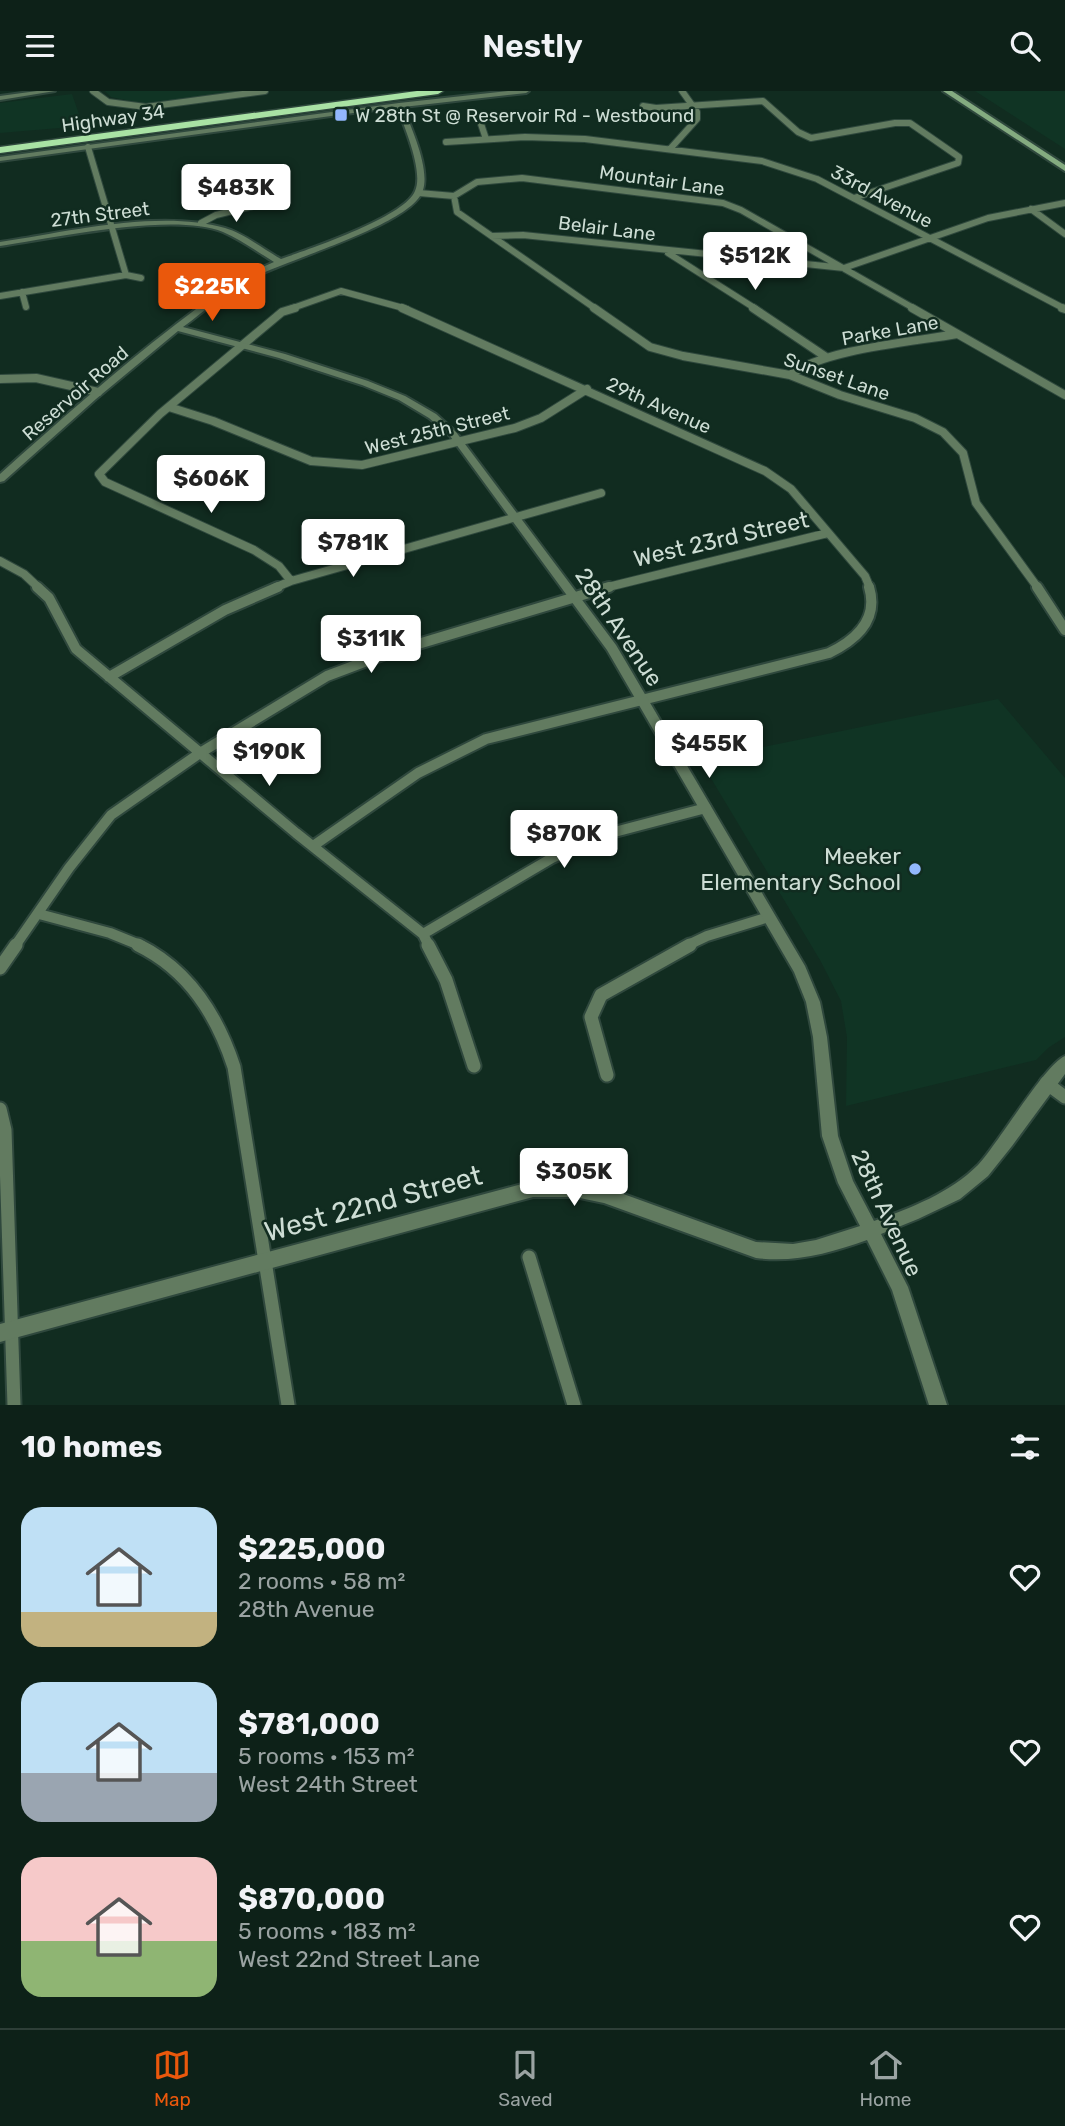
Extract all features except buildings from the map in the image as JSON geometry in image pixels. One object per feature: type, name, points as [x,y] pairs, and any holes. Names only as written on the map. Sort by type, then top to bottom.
[{"type":"highway","name":"Highway 34","points":[[0,142],[380,91]]},
{"type":"highway","name":"Highway 34","points":[[0,150],[438,91]]},
{"type":"main road","points":[[947,91],[1065,169]]},
{"type":"street","points":[[5,95],[52,91]]},
{"type":"street","points":[[93,91],[108,102],[146,107],[265,91]]},
{"type":"street","points":[[0,159],[399,105],[526,91]]},
{"type":"street","points":[[670,149],[697,120],[692,105],[682,91]]},
{"type":"street","points":[[643,106],[762,101],[790,122],[801,135],[808,137],[905,122],[914,124],[959,156],[960,161],[854,198]]},
{"type":"street","points":[[399,105],[421,178],[419,193],[454,196]]},
{"type":"street","points":[[481,124],[486,139]]},
{"type":"street","name":"33rd Avenue","points":[[446,142],[486,139],[585,139],[762,161],[817,179],[1065,309]]},
{"type":"street","points":[[88,147],[127,275]]},
{"type":"street","name":"Mountair Lane","points":[[454,196],[477,182],[504,178],[711,200],[741,210],[1065,395]]},
{"type":"street","name":"Reservoir Road","points":[[0,479],[98,392],[176,328],[244,278],[377,223],[404,208],[419,193]]},
{"type":"street","name":"Sunset Lane","points":[[454,196],[457,212],[507,250],[650,347],[682,356],[790,375],[840,395],[915,418],[948,437],[960,448],[968,465],[970,488],[976,503],[1051,605],[1065,630]]},
{"type":"street","points":[[844,268],[988,218],[1065,203]]},
{"type":"street","points":[[201,223],[216,215],[262,204]]},
{"type":"street","points":[[1031,209],[1065,233]]},
{"type":"street","name":"27th Street","points":[[0,244],[162,222],[201,223],[231,233],[280,262]]},
{"type":"street","name":"Belair Lane","points":[[492,236],[523,235],[844,268]]},
{"type":"street","points":[[664,251],[812,345],[826,357]]},
{"type":"street","points":[[0,296],[127,275],[141,278]]},
{"type":"street","name":"29th Avenue","points":[[241,346],[282,313],[341,291],[363,295],[419,313],[587,389],[765,471],[791,489],[865,576],[873,593],[871,613],[856,638],[828,653],[642,698]]},
{"type":"street","points":[[22,292],[26,307]]},
{"type":"street","name":"28th Avenue","points":[[176,328],[307,364],[408,401],[435,417],[459,443],[612,648],[800,970],[813,1002],[820,1037],[830,1136],[846,1183],[900,1287],[938,1405]]},
{"type":"street","name":"Parke Lane","points":[[790,375],[803,365],[826,357],[957,334]]},
{"type":"street","points":[[241,346],[169,407],[99,474],[106,482],[254,550],[279,566],[291,581]]},
{"type":"street","points":[[0,379],[36,378],[98,392]]},
{"type":"street","name":"West 25th Street","points":[[169,407],[213,421],[294,455],[333,464],[376,463],[535,421],[587,389]]},
{"type":"street","points":[[109,677],[225,610],[291,581],[601,493]]},
{"type":"street","name":"West 23rd Street","points":[[0,968],[40,914],[69,868],[111,815],[300,690],[355,664],[575,596],[828,533]]},
{"type":"street","points":[[0,561],[35,583],[49,598],[76,649],[313,846],[423,933],[446,980],[474,1066]]},
{"type":"street","points":[[313,846],[411,775],[461,748],[519,729],[642,698]]},
{"type":"street","points":[[423,933],[552,858],[603,835],[706,808]]},
{"type":"street","points":[[40,914],[131,941],[154,952],[178,972],[217,1018],[234,1067],[288,1405]]},
{"type":"street","points":[[607,1075],[591,1017],[601,995],[657,961],[707,936],[769,917]]},
{"type":"street","name":"West 22nd Street","points":[[6,1331],[533,1189],[575,1189],[604,1195],[725,1240],[777,1253],[823,1246],[931,1204],[967,1185],[991,1161],[1046,1083],[1065,1063]]},
{"type":"street","points":[[1046,1083],[1065,1097]]},
{"type":"street","points":[[0,1109],[6,1331],[14,1405]]},
{"type":"street","points":[[529,1257],[574,1405]]},
{"type":"shaded area","points":[[105,91],[234,91],[236,94],[145,104],[111,97]]},
{"type":"shaded area","points":[[975,91],[1065,91],[1065,149]]},
{"type":"shaded area","points":[[72,94],[83,126],[0,133],[0,103]]},
{"type":"shaded area","name":"Meeker Elementary School","points":[[998,699],[1065,778],[1065,1037],[1036,1060],[846,1106],[847,1037],[841,1001],[820,960],[700,760]]},
{"type":"place","name":"W 28th St @ Reservoir Rd - Westbound","points":[[341,115]]},
{"type":"place","name":"Meeker Elementary School","points":[[915,869]]}]
